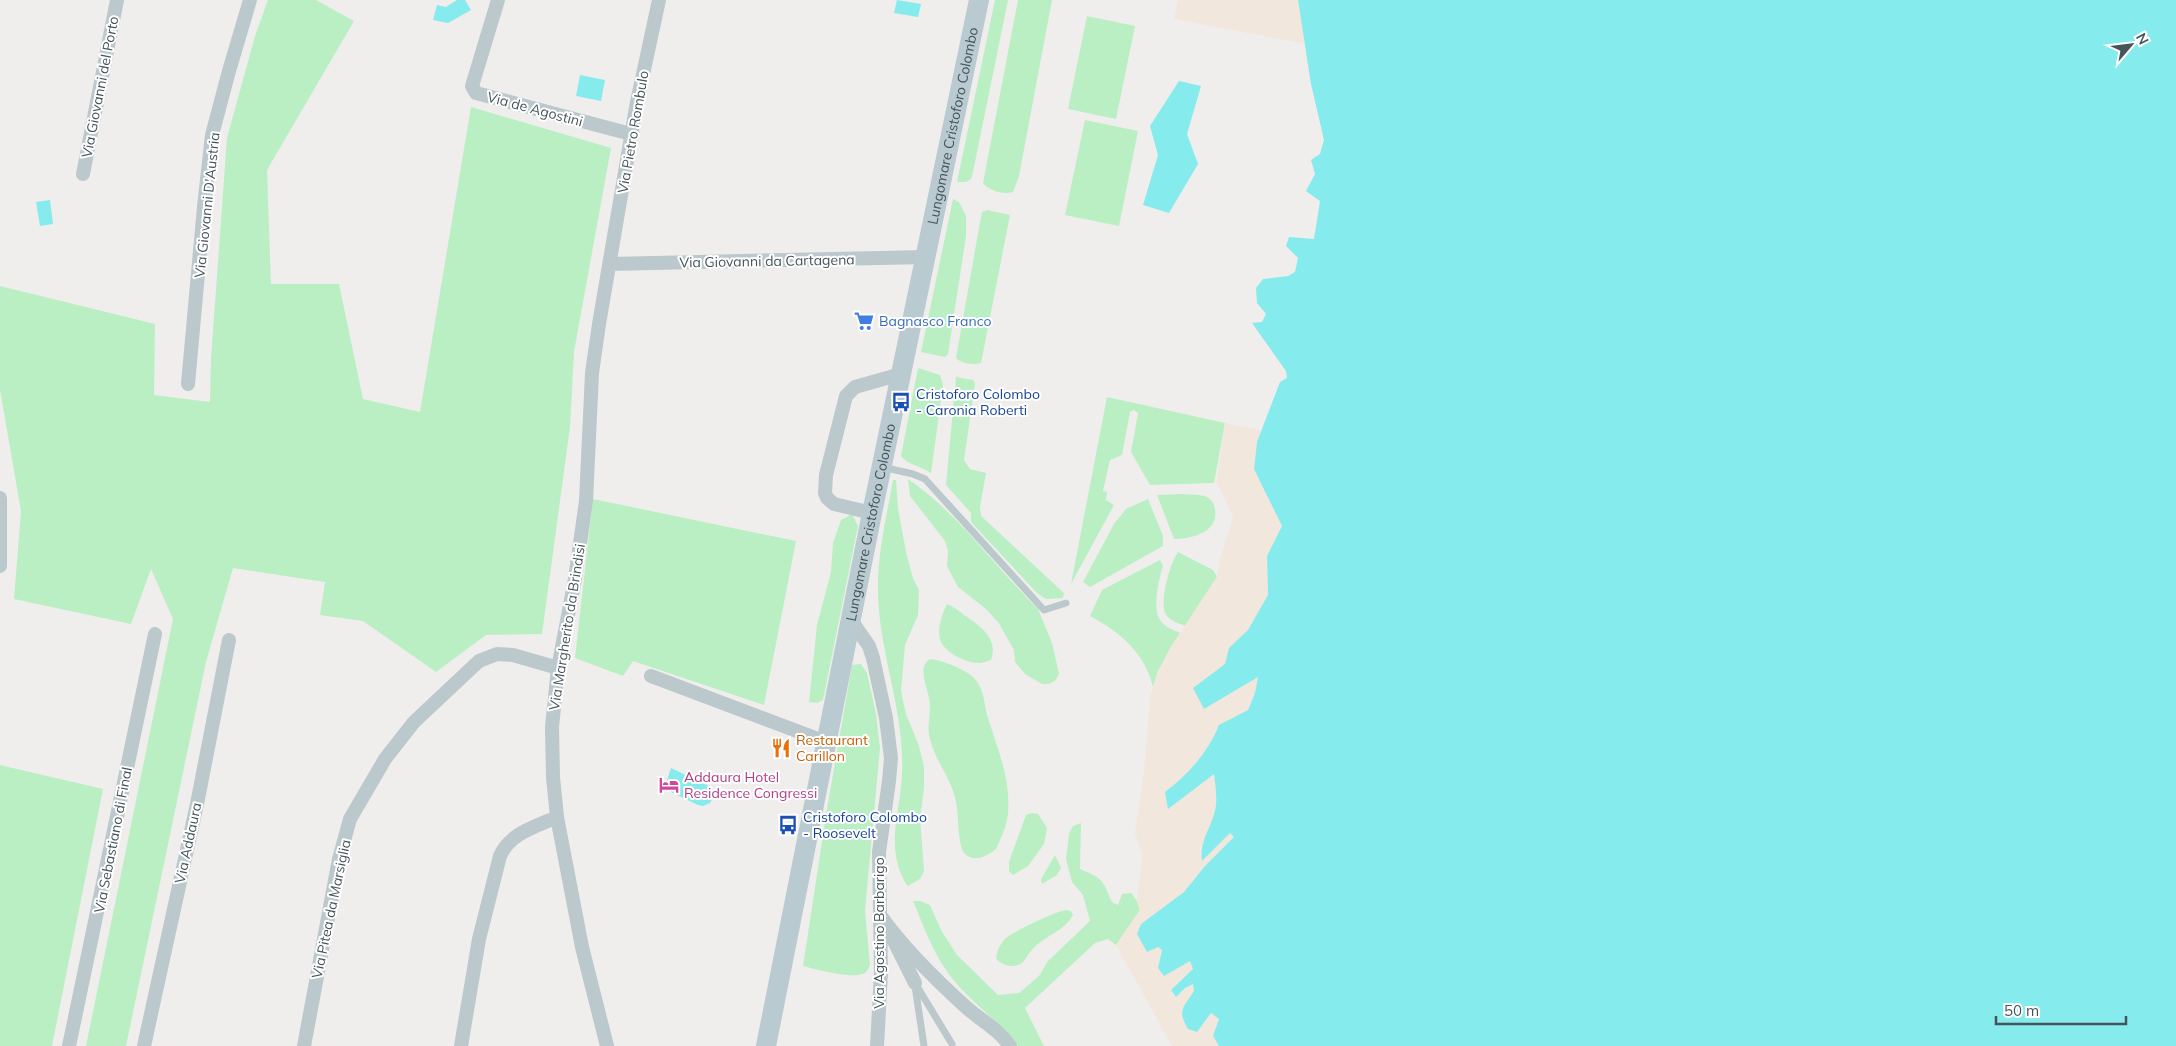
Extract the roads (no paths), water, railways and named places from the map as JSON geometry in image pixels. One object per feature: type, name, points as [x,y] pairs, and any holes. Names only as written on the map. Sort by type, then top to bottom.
[{"type":"main road","name":"Lungomare Cristoforo Colombo","points":[[766,1046],[872,513],[979,0]]},
{"type":"street","name":"Via Giovanni del Porto","points":[[83,174],[117,0]]},
{"type":"street","name":"Via Giovanni D'Austria","points":[[188,384],[212,135],[250,0]]},
{"type":"street","name":"Via de Agostini","points":[[498,0],[472,86],[476,94],[631,134]]},
{"type":"street","name":"Via Pietro Rombulo","points":[[609,264],[631,134],[658,0]]},
{"type":"street","name":"Via Giovanni da Cartagena","points":[[609,264],[926,257]]},
{"type":"street","name":"Via Margherito da Brindisi","points":[[607,1046],[582,947],[557,817],[552,777],[552,727],[558,668],[575,579],[586,501],[592,373],[609,264]]},
{"type":"street","points":[[872,513],[830,502],[825,493],[826,475],[846,396],[855,387],[901,374]]},
{"type":"street","points":[[0,498],[0,566]]},
{"type":"street","name":"Via Agostino Barbarigo","points":[[851,620],[869,646],[873,658],[889,739],[889,781],[879,852],[881,972],[877,1046]]},
{"type":"street","name":"Via Sebastiano di Final","points":[[69,1046],[155,634]]},
{"type":"street","name":"Via Addaura","points":[[144,1046],[197,804],[229,640]]},
{"type":"street","name":"Via Pitea da Marsiglia","points":[[304,1046],[341,851],[350,820],[386,759],[414,722],[479,660],[496,654],[513,655],[558,668]]},
{"type":"street","points":[[651,676],[826,742]]},
{"type":"street","points":[[461,1046],[479,939],[500,856],[505,844],[515,836],[557,817]]},
{"type":"street","points":[[880,914],[915,983]]},
{"type":"street","points":[[880,914],[893,933],[922,964],[971,1011],[997,1030],[1010,1046]]},
{"type":"lane","points":[[882,467],[913,474],[925,479],[1044,610],[1066,603]]},
{"type":"lane","points":[[915,983],[952,1044]]},
{"type":"lane","points":[[915,983],[924,1046]]},
{"type":"water","points":[[457,0],[465,0],[471,10],[448,23],[433,20],[437,5],[446,7]]},
{"type":"water","points":[[897,0],[921,4],[918,17],[894,13]]},
{"type":"water","points":[[1298,0],[2176,0],[2176,1046],[1219,1046],[1213,1036],[1219,1019],[1211,1013],[1197,1032],[1188,1029],[1182,1013],[1184,1005],[1194,991],[1193,984],[1185,988],[1176,997],[1171,990],[1193,969],[1190,961],[1164,976],[1158,968],[1162,950],[1158,947],[1147,952],[1137,934],[1141,924],[1184,892],[1205,866],[1234,837],[1230,833],[1202,861],[1204,839],[1216,805],[1214,774],[1168,809],[1165,792],[1182,778],[1203,754],[1219,725],[1248,710],[1255,693],[1258,677],[1204,709],[1193,688],[1225,664],[1229,648],[1248,630],[1268,595],[1267,556],[1282,526],[1254,469],[1257,442],[1280,382],[1287,378],[1286,371],[1252,323],[1262,322],[1266,314],[1257,303],[1256,288],[1263,279],[1288,276],[1295,272],[1298,258],[1286,246],[1289,237],[1314,239],[1320,201],[1306,191],[1315,174],[1311,160],[1320,154],[1324,140],[1311,84]]},
{"type":"water","points":[[580,75],[605,80],[601,101],[576,96]]},
{"type":"water","points":[[1179,81],[1201,86],[1187,134],[1198,164],[1169,213],[1143,205],[1158,155],[1150,126]]},
{"type":"water","points":[[50,200],[53,224],[40,226],[36,202]]},
{"type":"water","points":[[671,768],[711,787],[714,796],[710,803],[703,806],[698,805],[669,791],[666,783]]},
{"type":"place","name":"Bagnasco Franco","points":[[864,321]]},
{"type":"place","name":"Cristoforo Colombo - Caronia Roberti","points":[[901,402]]},
{"type":"place","name":"Restaurant Carillon","points":[[781,748]]},
{"type":"place","name":"Addaura Hotel Residence Congressi","points":[[669,785]]},
{"type":"place","name":"Cristoforo Colombo - Roosevelt","points":[[788,825]]}]
